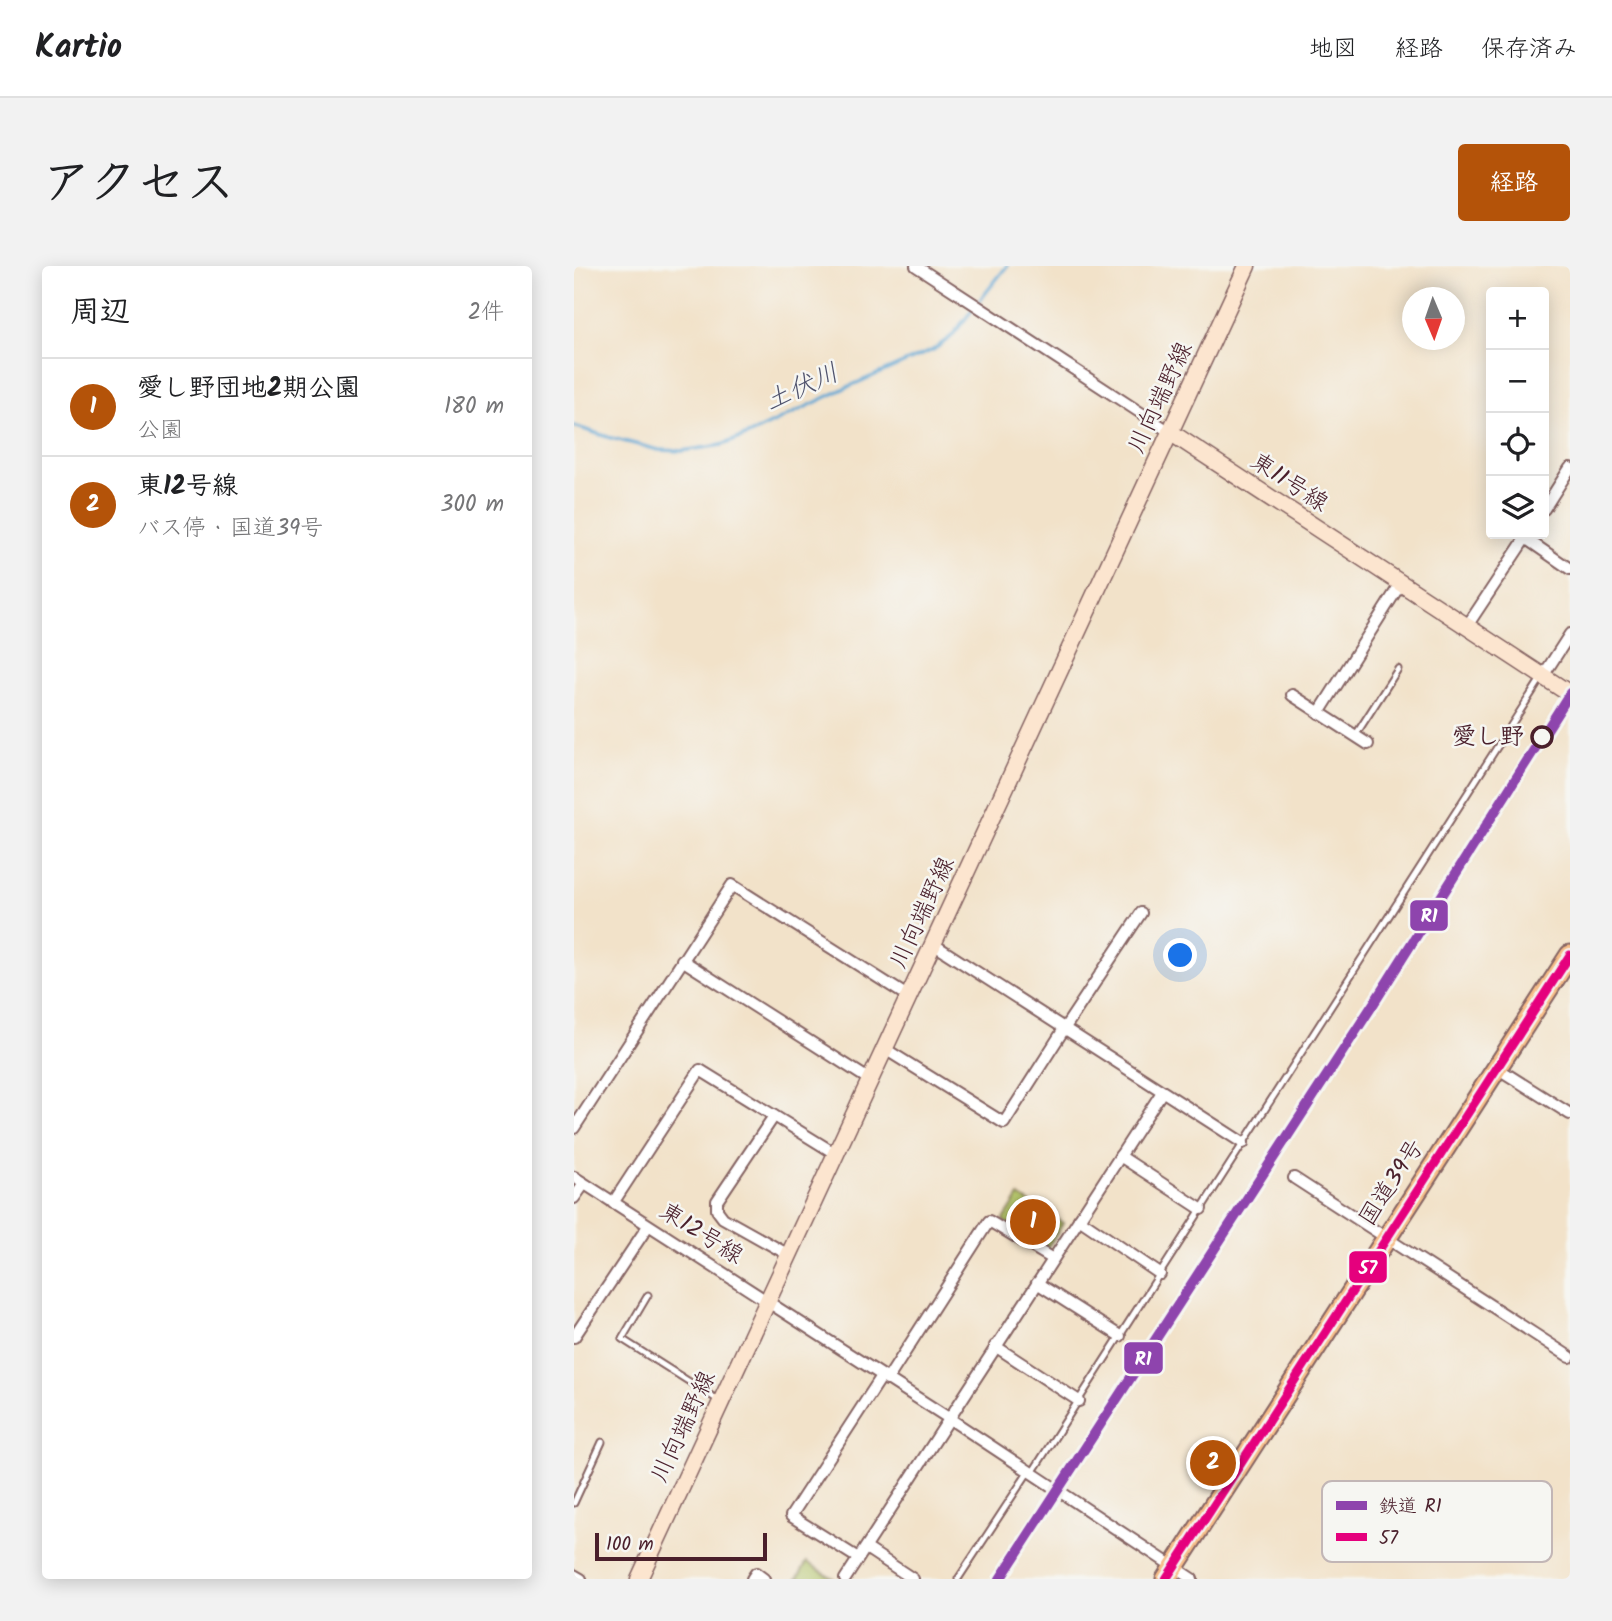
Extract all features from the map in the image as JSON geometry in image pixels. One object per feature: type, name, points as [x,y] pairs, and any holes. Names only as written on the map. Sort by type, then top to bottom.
[{"type":"highway","name":"国道39号","points":[[1170,1573],[1570,955]]},
{"type":"main road","name":"川向端野線","points":[[639,1579],[1247,266]]},
{"type":"main road","name":"東11号線","points":[[1170,432],[1570,694]]},
{"type":"street","name":"東11号線","points":[[916,266],[1170,432]]},
{"type":"street","points":[[1549,501],[1570,468]]},
{"type":"street","points":[[1467,626],[1524,539]]},
{"type":"street","points":[[1530,539],[1570,569]]},
{"type":"street","points":[[1319,713],[1401,583]]},
{"type":"street","points":[[1543,676],[1570,634]]},
{"type":"street","points":[[1292,695],[1368,744]]},
{"type":"street","points":[[574,1128],[732,885],[909,997]]},
{"type":"street","points":[[884,1049],[1004,1123],[1141,912]]},
{"type":"street","points":[[933,944],[1243,1143]]},
{"type":"street","points":[[682,960],[870,1080]]},
{"type":"street","points":[[1497,1068],[1570,1114]]},
{"type":"street","points":[[613,1203],[700,1070],[836,1154]]},
{"type":"street","points":[[845,1579],[1162,1092]]},
{"type":"street","points":[[774,1116],[717,1201],[717,1210],[723,1217],[789,1255]]},
{"type":"street","points":[[1121,1156],[1201,1209]]},
{"type":"street","name":"東12号線","points":[[574,1177],[1031,1472],[1170,1573],[1192,1579]]},
{"type":"street","points":[[1294,1178],[1570,1357]]},
{"type":"street","points":[[574,1198],[584,1184]]},
{"type":"street","points":[[1079,1219],[1160,1274]]},
{"type":"street","points":[[858,1559],[791,1516],[989,1221],[1053,1259]]},
{"type":"street","points":[[574,1337],[648,1226]]},
{"type":"street","points":[[1037,1283],[1120,1336]]},
{"type":"street","points":[[996,1346],[1079,1401]]},
{"type":"street","points":[[866,1548],[912,1579]]},
{"type":"street","points":[[752,1579],[756,1573],[764,1579]]},
{"type":"street","points":[[574,1575],[581,1579]]},
{"type":"lane","points":[[1355,736],[1398,669]]},
{"type":"lane","points":[[958,1579],[1079,1401],[1543,676]]},
{"type":"lane","points":[[648,1295],[622,1339],[721,1402]]},
{"type":"lane","points":[[574,1503],[602,1442]]},
{"type":"green space","points":[[1019,1196],[1063,1223],[1047,1248],[1003,1221]]},
{"type":"green space","points":[[807,1562],[833,1578],[797,1579]]},
{"type":"waterway","name":"土伏川","points":[[574,426],[659,450],[682,451],[722,445],[933,350],[951,337],[1007,266]]},
{"type":"rail line","name":"R1","points":[[1000,1579],[1374,1003],[1570,693]]},
{"type":"transit line","name":"57","points":[[1166,1579],[1570,955]]},
{"type":"place","name":"愛し野","points":[[1542,737]]},
{"type":"place","name":"愛し野団地2期公園","points":[[1033,1222]]},
{"type":"place","name":"東12号線","points":[[1213,1463]]}]
